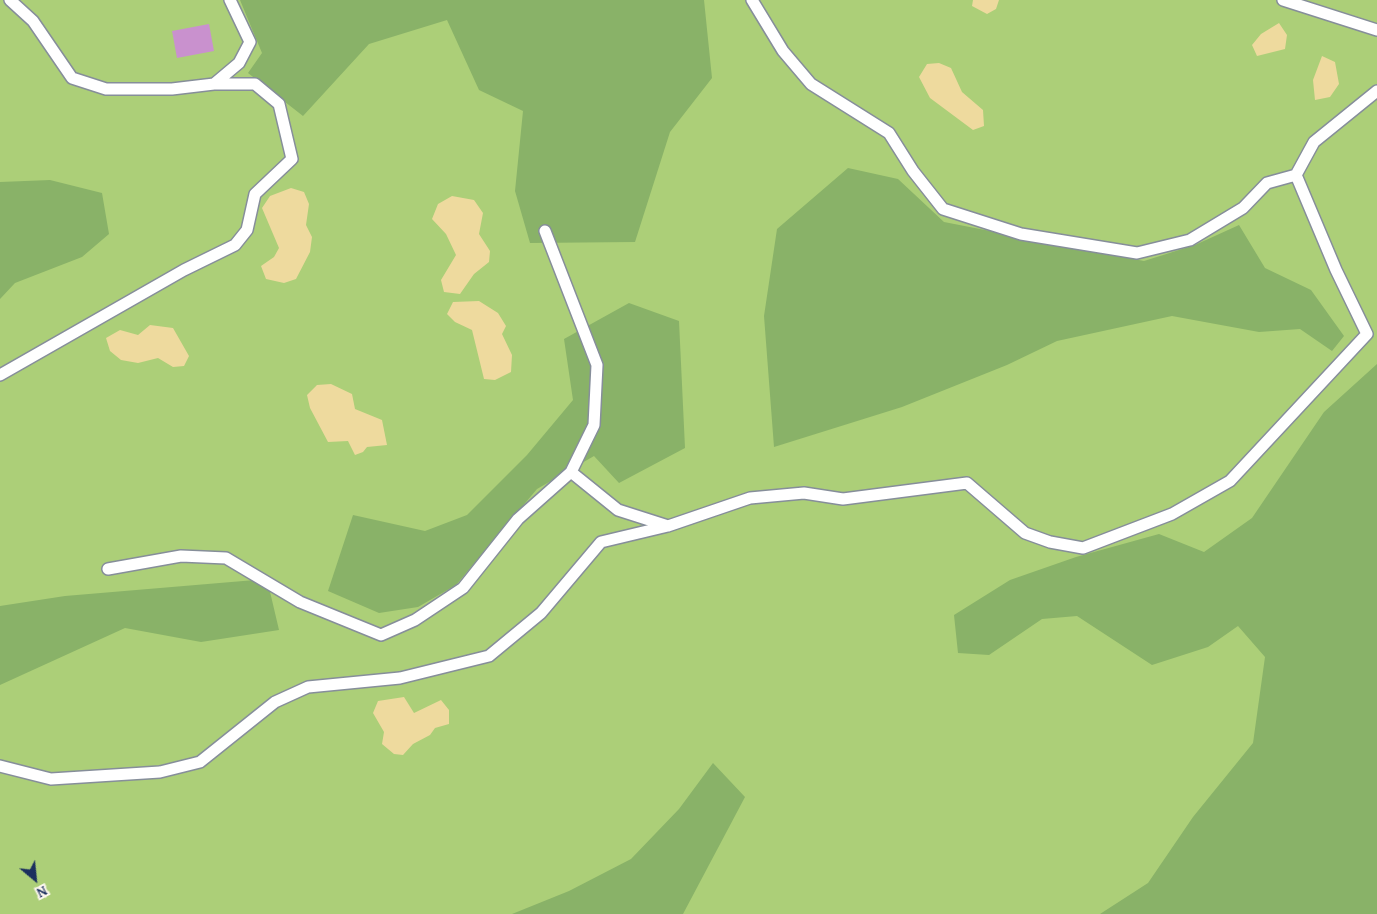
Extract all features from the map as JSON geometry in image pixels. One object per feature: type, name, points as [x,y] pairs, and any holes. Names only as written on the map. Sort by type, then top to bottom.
[{"type":"lane","points":[[0,375],[184,270],[235,245],[246,230],[255,194],[292,158],[279,104],[255,84],[214,84],[172,89],[106,88],[72,78],[33,21],[10,0]]},
{"type":"lane","points":[[214,84],[239,63],[250,42],[230,0]]},
{"type":"lane","points":[[752,0],[783,51],[811,84],[889,133],[913,171],[943,208],[1021,234],[1137,253],[1190,240],[1242,208],[1267,183],[1296,175],[1314,142],[1377,91]]},
{"type":"lane","points":[[1283,0],[1377,30]]},
{"type":"lane","points":[[0,766],[51,780],[160,772],[200,762],[275,702],[308,687],[400,678],[489,656],[541,613],[602,542],[668,526],[750,498],[804,493],[843,499],[966,483],[1025,533],[1050,542],[1083,548],[1172,514],[1230,480],[1367,334],[1336,270],[1296,175]]},
{"type":"lane","points":[[108,569],[181,556],[226,558],[300,602],[382,635],[415,620],[462,588],[518,519],[571,472],[594,426],[597,365],[545,231]]},
{"type":"lane","points":[[571,472],[618,510],[668,526]]},
{"type":"green space","points":[[0,0],[1377,0],[1377,771],[1161,914],[0,914]]},
{"type":"green space","points":[[240,0],[704,0],[712,78],[670,132],[635,242],[530,243],[515,191],[523,111],[479,90],[447,20],[369,44],[303,116],[248,73],[262,53]]},
{"type":"green space","points":[[848,168],[898,179],[944,222],[1144,261],[1195,245],[1239,225],[1265,268],[1311,290],[1344,336],[1332,351],[1300,329],[1259,332],[1172,316],[1057,341],[1007,365],[902,407],[774,447],[764,316],[777,229]]},
{"type":"green space","points":[[50,180],[102,193],[109,234],[82,257],[15,283],[0,299],[0,182]]},
{"type":"green space","points":[[629,303],[679,321],[685,448],[619,483],[594,456],[537,489],[456,585],[418,607],[379,613],[328,591],[353,515],[425,531],[467,515],[527,455],[573,400],[564,339]]},
{"type":"green space","points":[[1377,364],[1377,914],[1100,914],[1148,883],[1193,817],[1253,743],[1265,657],[1238,626],[1208,647],[1152,665],[1077,616],[1042,619],[989,655],[958,653],[954,615],[1010,580],[1076,557],[1159,534],[1204,552],[1252,518],[1324,412]]},
{"type":"green space","points":[[267,579],[279,630],[201,642],[125,628],[0,685],[0,606],[65,596]]},
{"type":"green space","points":[[713,763],[745,797],[683,914],[512,914],[569,891],[631,859],[679,809]]},
{"type":"sand","points":[[973,0],[999,0],[996,9],[987,14],[972,6]]},
{"type":"sand","points":[[1279,23],[1287,35],[1285,49],[1257,56],[1252,45],[1261,34]]},
{"type":"sand","points":[[1322,56],[1335,62],[1339,84],[1330,97],[1315,100],[1313,80]]},
{"type":"sand","points":[[939,63],[951,68],[962,92],[983,110],[984,126],[973,130],[930,98],[919,77],[927,64]]},
{"type":"sand","points":[[291,188],[304,192],[309,204],[306,225],[312,237],[310,252],[296,279],[284,283],[266,279],[261,266],[274,257],[279,248],[262,208],[270,196]]},
{"type":"sand","points":[[452,196],[474,200],[483,213],[479,234],[490,251],[489,262],[474,274],[460,294],[444,292],[441,280],[456,255],[446,234],[432,219],[438,204]]},
{"type":"sand","points":[[479,301],[498,313],[506,326],[502,334],[512,355],[511,372],[495,380],[484,379],[472,330],[455,322],[447,314],[453,302]]},
{"type":"sand","points":[[150,325],[173,328],[189,356],[184,366],[173,367],[158,358],[138,363],[121,360],[110,351],[106,338],[120,330],[138,335]]},
{"type":"sand","points":[[331,384],[352,394],[355,409],[382,420],[387,445],[367,447],[363,452],[355,455],[348,441],[328,442],[310,408],[307,395],[317,385]]},
{"type":"sand","points":[[404,697],[414,713],[441,700],[449,710],[449,724],[435,728],[430,735],[413,744],[403,755],[394,754],[382,744],[384,732],[373,713],[378,701]]},
{"type":"building","points":[[209,24],[214,51],[177,58],[172,31]]}]
